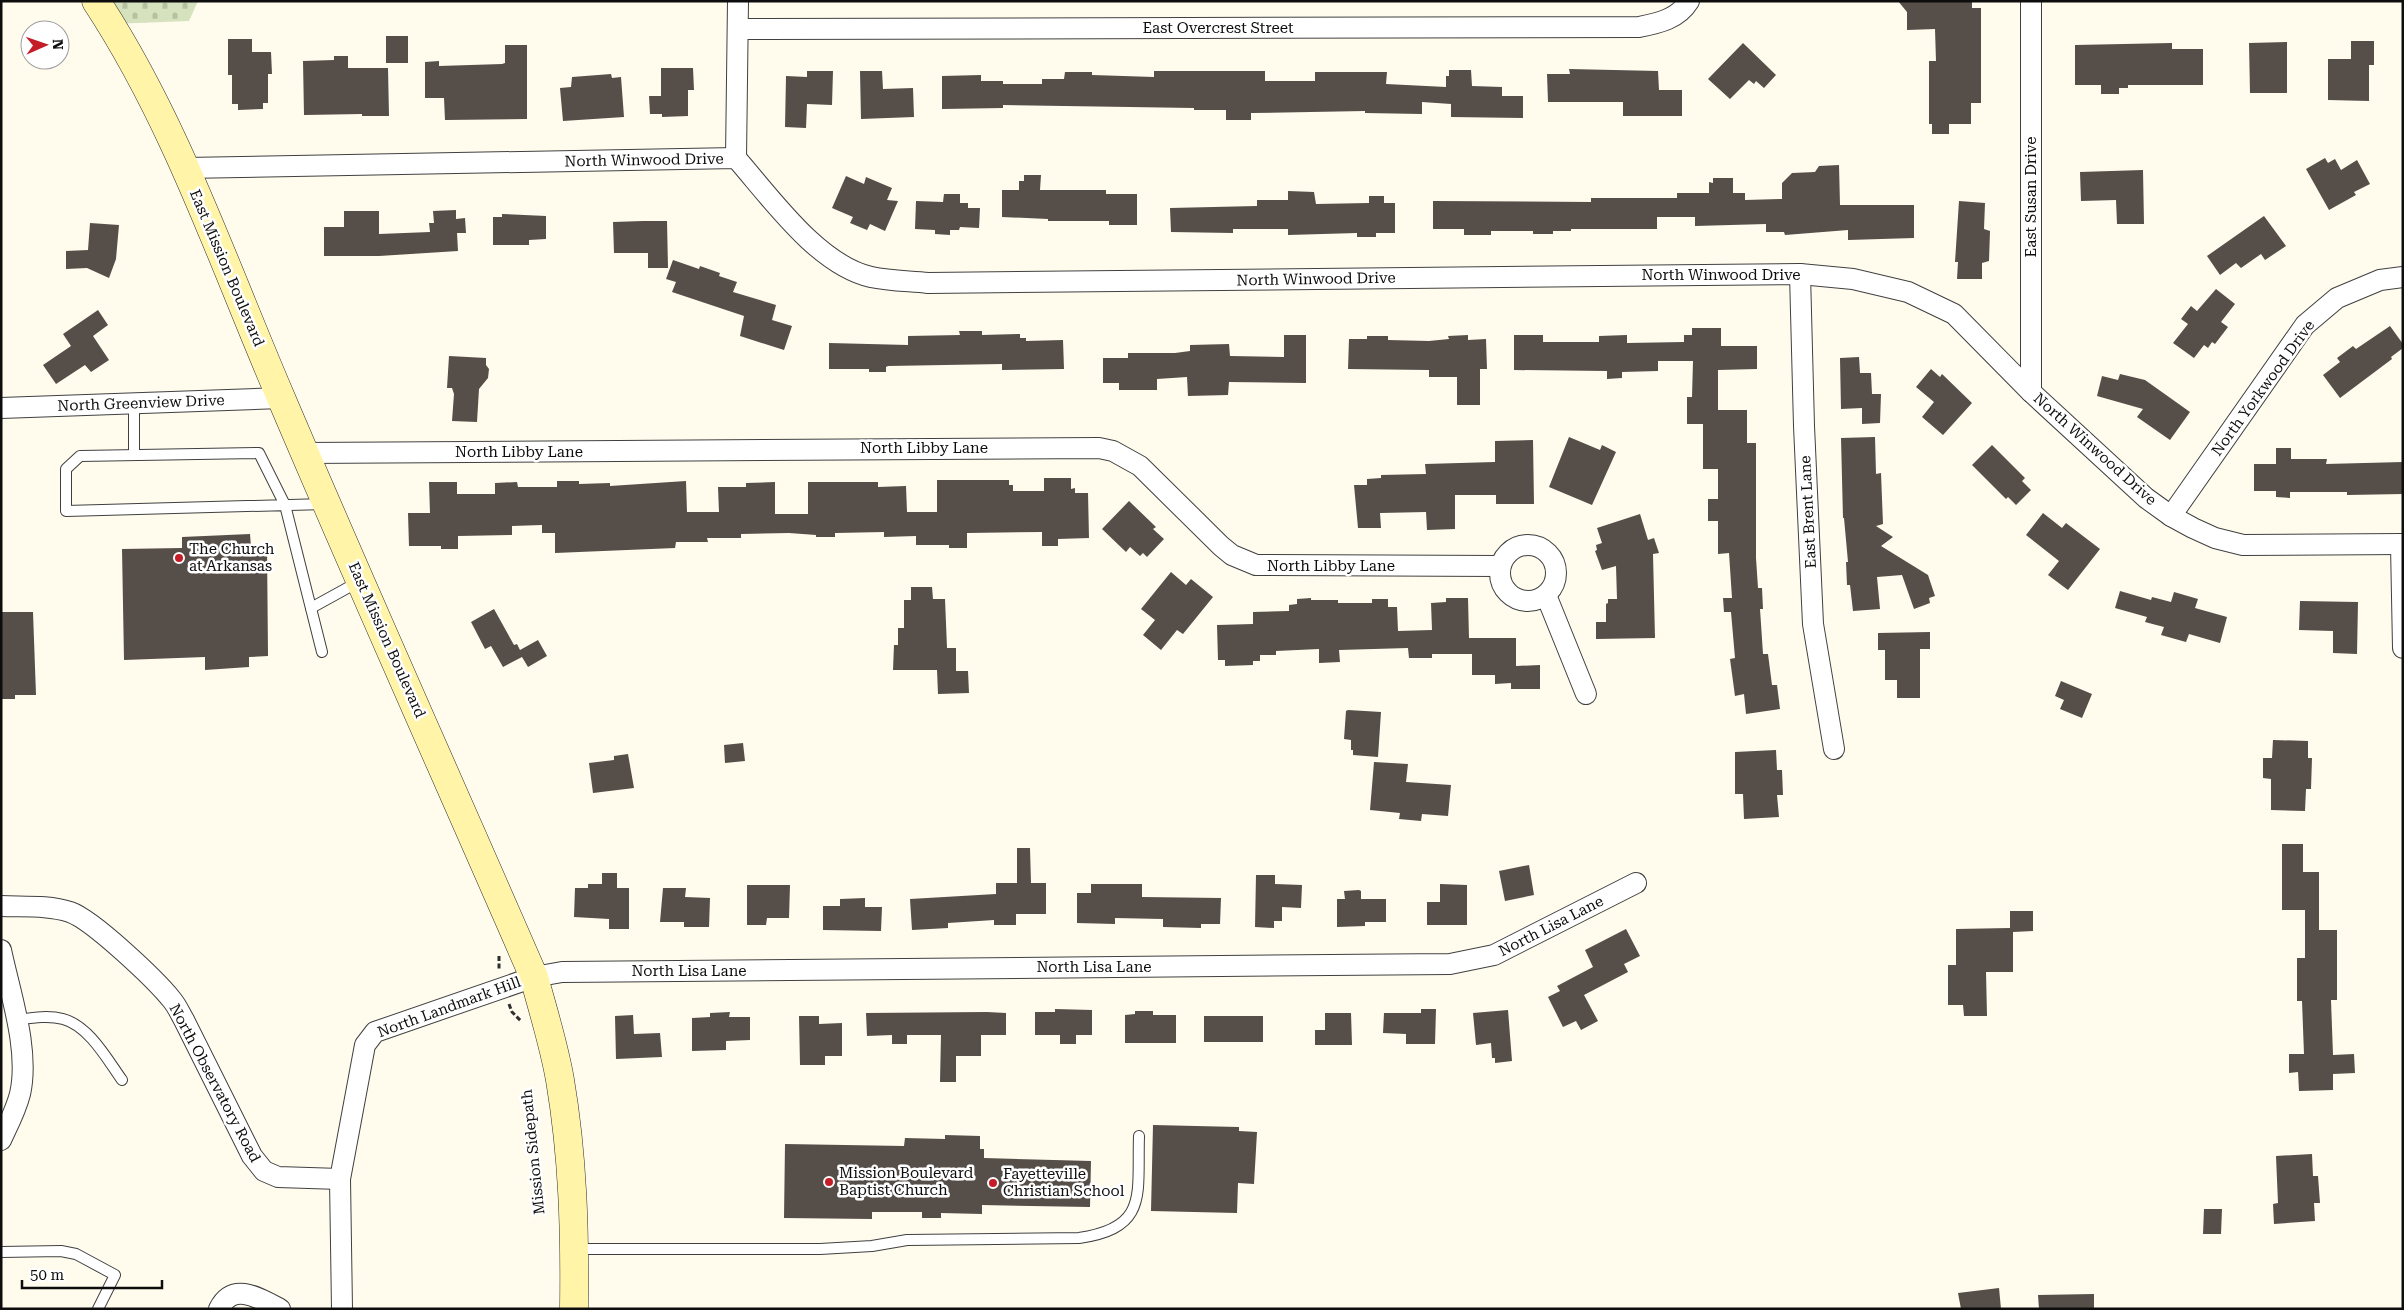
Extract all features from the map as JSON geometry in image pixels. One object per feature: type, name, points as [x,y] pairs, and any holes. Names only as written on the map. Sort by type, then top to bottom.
[{"type":"main road","name":"East Mission Boulevard","points":[[96,1],[111,24],[150,96],[185,168],[281,398],[534,976],[560,1078],[572,1168],[575,1249],[574,1309]]},
{"type":"street","points":[[736,158],[738,1]]},
{"type":"street","name":"East Overcrest Street","points":[[739,29],[1639,27],[1663,22],[1684,9],[1689,1]]},
{"type":"street","name":"East Susan Drive","points":[[2031,1],[2031,392]]},
{"type":"street","name":"North Winwood Drive","points":[[185,168],[736,158],[807,239],[832,260],[870,277],[928,282],[1800,274],[1853,279],[1908,292],[1954,314],[2031,392],[2146,498],[2171,516],[2215,538],[2243,545],[2402,544]]},
{"type":"street","name":"East Brent Lane","points":[[1800,274],[1804,426],[1813,624],[1834,749]]},
{"type":"street","name":"North Yorkwood Drive","points":[[2171,516],[2305,325],[2337,298],[2380,280],[2403,277]]},
{"type":"street","name":"North Greenview Drive","points":[[1,408],[281,398]]},
{"type":"street","name":"North Libby Lane","points":[[305,453],[1099,448],[1113,451],[1140,466],[1221,546],[1232,555],[1256,565],[1500,566]]},
{"type":"street","points":[[1526,544],[1543,549],[1554,562],[1556,571],[1552,588],[1546,594],[1530,601],[1513,597],[1502,583],[1500,566],[1504,558],[1517,546],[1526,544]]},
{"type":"street","points":[[2402,544],[2403,648]]},
{"type":"street","points":[[1546,594],[1586,694]]},
{"type":"street","name":"North Lisa Lane","points":[[534,976],[562,972],[1450,964],[1494,955],[1636,883]]},
{"type":"street","name":"North Observatory Road","points":[[1,906],[50,908],[70,912],[86,919],[158,984],[172,1001],[184,1020],[252,1156],[264,1170],[278,1176],[340,1179]]},
{"type":"street","points":[[1,950],[21,1045],[22,1070],[20,1093],[14,1113],[1,1140]]},
{"type":"street","name":"North Landmark Hill","points":[[342,1309],[340,1179],[365,1045],[375,1032],[534,976]]},
{"type":"street","points":[[219,1309],[230,1295],[240,1292],[253,1295],[280,1309]]},
{"type":"lane","points":[[134,403],[134,454]]},
{"type":"lane","points":[[322,652],[285,505],[259,453],[80,456],[66,470],[66,511],[116,510],[285,505],[327,504]]},
{"type":"lane","points":[[311,608],[361,581]]},
{"type":"lane","points":[[16,1020],[55,1018],[64,1019],[80,1027],[94,1042],[122,1080]]},
{"type":"lane","points":[[575,1249],[820,1249],[872,1246],[907,1240],[1079,1238],[1100,1235],[1124,1222],[1132,1215],[1137,1204],[1139,1136]]},
{"type":"lane","points":[[1,1252],[61,1251],[76,1254],[115,1275],[98,1309]]},
{"type":"path","points":[[507,1000],[512,1012],[524,1024]]},
{"type":"green space","points":[[96,1],[198,1],[189,21],[111,24]]},
{"type":"building","points":[[1898,1],[1972,1],[1972,8],[1981,8],[1981,103],[1971,103],[1971,124],[1949,124],[1949,134],[1932,134],[1932,124],[1929,124],[1929,61],[1936,61],[1935,29],[1907,30],[1907,12]]},
{"type":"building","points":[[386,36],[408,36],[408,63],[386,63]]},
{"type":"building","points":[[228,39],[252,39],[252,52],[271,52],[272,74],[268,74],[268,103],[263,103],[263,109],[238,110],[238,104],[232,104],[232,75],[228,75]]},
{"type":"building","points":[[2351,41],[2374,41],[2374,65],[2369,65],[2369,101],[2328,100],[2328,59],[2351,59]]},
{"type":"building","points":[[2287,42],[2287,93],[2250,93],[2249,43]]},
{"type":"building","points":[[1743,43],[1776,75],[1764,88],[1756,81],[1754,84],[1749,80],[1730,99],[1708,79]]},
{"type":"building","points":[[2172,43],[2172,49],[2203,49],[2203,85],[2128,85],[2128,88],[2119,88],[2119,94],[2101,94],[2101,85],[2075,85],[2075,45]]},
{"type":"building","points":[[505,45],[527,45],[527,119],[445,120],[444,98],[425,98],[425,62],[439,61],[439,66],[502,64],[505,63]]},
{"type":"building","points":[[334,56],[348,56],[348,68],[388,68],[389,116],[362,116],[362,114],[304,115],[303,61],[334,60]]},
{"type":"building","points":[[661,68],[693,68],[694,90],[688,90],[688,116],[662,117],[662,114],[650,114],[649,96],[661,96]]},
{"type":"building","points":[[1569,69],[1658,71],[1659,90],[1682,90],[1682,116],[1623,116],[1623,102],[1548,102],[1547,74],[1570,74]]},
{"type":"building","points":[[1449,70],[1471,70],[1472,86],[1502,87],[1502,96],[1523,96],[1523,118],[1451,117],[1451,104],[1422,102],[1422,114],[1365,113],[1365,111],[1251,113],[1251,120],[1226,120],[1226,110],[1194,110],[1194,108],[1003,105],[1003,108],[942,109],[942,76],[981,75],[981,81],[1003,81],[1003,84],[1042,84],[1042,79],[1064,79],[1065,72],[1092,72],[1092,75],[1154,77],[1154,71],[1265,71],[1265,81],[1315,81],[1315,72],[1387,72],[1386,84],[1446,87],[1446,76],[1449,76]]},
{"type":"building","points":[[807,71],[833,71],[832,105],[807,104],[806,128],[785,127],[786,76],[807,77]]},
{"type":"building","points":[[860,71],[882,71],[883,89],[913,88],[914,117],[861,119]]},
{"type":"building","points":[[611,74],[612,78],[621,77],[624,117],[563,121],[560,88],[571,87],[572,77]]},
{"type":"building","points":[[2325,158],[2328,163],[2335,159],[2341,170],[2357,160],[2370,184],[2354,192],[2356,195],[2329,210],[2306,169]]},
{"type":"building","points":[[1839,165],[1840,205],[1914,205],[1914,238],[1848,240],[1848,230],[1785,235],[1784,232],[1766,232],[1766,224],[1695,226],[1695,217],[1657,217],[1657,229],[1571,229],[1571,231],[1553,231],[1553,234],[1533,234],[1533,231],[1491,231],[1491,235],[1464,235],[1464,229],[1433,229],[1433,201],[1591,202],[1591,198],[1677,198],[1677,193],[1709,193],[1709,182],[1713,183],[1713,178],[1733,178],[1733,193],[1745,193],[1745,200],[1782,199],[1782,183],[1792,173],[1815,172],[1819,166]]},
{"type":"building","points":[[2143,170],[2144,224],[2117,224],[2116,200],[2081,201],[2080,172]]},
{"type":"building","points":[[1024,175],[1041,175],[1040,190],[1106,190],[1106,194],[1137,194],[1137,225],[1109,225],[1109,221],[1048,221],[1048,219],[1002,217],[1002,190],[1019,190],[1019,181],[1024,181]]},
{"type":"building","points":[[846,176],[864,184],[866,177],[892,188],[887,200],[898,201],[885,231],[870,224],[867,230],[850,223],[853,217],[832,208]]},
{"type":"building","points":[[1288,191],[1314,192],[1316,204],[1369,203],[1369,196],[1384,196],[1384,203],[1395,203],[1395,233],[1376,233],[1376,237],[1357,237],[1357,233],[1288,235],[1288,229],[1233,229],[1233,233],[1171,232],[1170,208],[1257,206],[1257,200],[1288,200]]},
{"type":"building","points":[[944,194],[960,194],[960,203],[968,203],[968,208],[980,208],[979,228],[960,227],[959,230],[950,230],[950,235],[935,234],[935,230],[915,229],[916,201],[943,202]]},
{"type":"building","points":[[1959,201],[1985,203],[1984,229],[1990,231],[1989,261],[1982,263],[1982,279],[1957,279],[1958,262],[1955,262]]},
{"type":"building","points":[[456,210],[456,219],[465,218],[466,233],[457,233],[458,251],[379,256],[324,256],[324,227],[344,227],[344,211],[379,211],[379,234],[430,232],[429,223],[434,223],[433,211]]},
{"type":"building","points":[[502,214],[546,216],[546,239],[529,240],[529,245],[493,245],[493,217],[502,217]]},
{"type":"building","points":[[2264,216],[2286,246],[2265,260],[2261,254],[2241,268],[2236,263],[2220,275],[2207,256]]},
{"type":"building","points":[[667,221],[668,268],[648,268],[648,253],[614,253],[613,222]]},
{"type":"building","points":[[90,223],[119,225],[116,259],[109,278],[87,268],[66,269],[66,251],[88,250]]},
{"type":"building","points":[[673,260],[699,269],[700,266],[720,273],[719,276],[737,282],[733,292],[776,305],[772,320],[792,326],[784,350],[740,336],[744,316],[672,292],[676,282],[666,279]]},
{"type":"building","points":[[2216,289],[2235,304],[2221,322],[2228,327],[2215,344],[2212,342],[2208,348],[2204,345],[2194,358],[2173,343],[2188,324],[2181,319],[2191,306],[2197,311]]},
{"type":"building","points":[[98,310],[108,325],[93,336],[109,360],[91,372],[85,365],[56,384],[43,365],[71,346],[63,334]]},
{"type":"building","points":[[2390,326],[2403,344],[2403,348],[2391,357],[2392,359],[2340,398],[2323,375],[2340,362],[2337,358],[2353,346],[2356,349]]},
{"type":"building","points":[[1692,328],[1721,328],[1721,346],[1757,346],[1757,369],[1718,370],[1718,410],[1747,410],[1747,443],[1756,443],[1756,558],[1758,588],[1762,588],[1763,609],[1760,609],[1763,654],[1768,654],[1772,685],[1777,685],[1780,709],[1746,714],[1744,694],[1735,696],[1730,659],[1735,658],[1731,612],[1724,612],[1723,598],[1732,598],[1729,553],[1718,554],[1718,521],[1708,521],[1708,499],[1718,499],[1718,469],[1703,469],[1703,424],[1687,424],[1687,397],[1692,397],[1693,361],[1658,361],[1658,371],[1622,372],[1622,378],[1607,379],[1607,371],[1514,370],[1514,335],[1543,335],[1543,342],[1599,342],[1599,336],[1627,335],[1627,343],[1684,342],[1684,335],[1692,335]]},
{"type":"building","points":[[959,331],[982,331],[982,335],[1020,334],[1020,338],[1026,338],[1026,341],[1063,340],[1064,369],[1002,370],[1002,364],[888,366],[886,367],[886,372],[869,372],[869,369],[829,369],[829,343],[908,345],[908,336],[960,335]]},
{"type":"building","points":[[1284,335],[1306,335],[1306,383],[1229,382],[1228,395],[1188,396],[1187,377],[1157,379],[1157,390],[1119,390],[1119,383],[1103,383],[1103,358],[1128,358],[1128,353],[1175,353],[1190,351],[1190,345],[1229,344],[1230,356],[1284,357]]},
{"type":"building","points":[[1468,335],[1468,340],[1486,339],[1487,369],[1480,369],[1480,405],[1457,405],[1457,377],[1429,377],[1429,370],[1348,369],[1349,339],[1367,339],[1367,336],[1388,336],[1388,340],[1429,341],[1449,339],[1448,336]]},
{"type":"building","points":[[449,356],[486,358],[486,365],[489,369],[488,378],[479,389],[477,422],[452,421],[454,394],[452,388],[447,388]]},
{"type":"building","points":[[1859,357],[1860,373],[1871,373],[1872,394],[1881,394],[1880,423],[1862,424],[1862,408],[1841,409],[1840,358]]},
{"type":"building","points":[[1931,369],[1940,377],[1942,374],[1972,403],[1943,435],[1922,417],[1934,402],[1916,387]]},
{"type":"building","points":[[2120,374],[2145,380],[2190,412],[2170,440],[2137,417],[2143,409],[2097,396],[2102,376],[2118,380]]},
{"type":"building","points":[[1569,437],[1600,450],[1602,445],[1616,452],[1592,505],[1549,487]]},
{"type":"building","points":[[1875,437],[1876,474],[1881,473],[1883,524],[1876,526],[1893,537],[1881,546],[1928,575],[1935,596],[1929,598],[1930,603],[1914,609],[1902,575],[1877,577],[1880,609],[1853,611],[1850,585],[1847,585],[1846,562],[1848,562],[1843,518],[1841,438]]},
{"type":"building","points":[[1533,440],[1534,504],[1496,504],[1496,495],[1455,495],[1455,529],[1427,530],[1426,512],[1380,513],[1381,528],[1358,528],[1354,485],[1367,485],[1367,479],[1381,478],[1381,475],[1426,474],[1425,464],[1495,462],[1495,441]]},
{"type":"building","points":[[1992,445],[2025,478],[2022,481],[2031,490],[2016,505],[2008,497],[2006,499],[1972,465]]},
{"type":"building","points":[[2276,448],[2291,448],[2291,459],[2327,459],[2326,464],[2403,462],[2403,494],[2347,495],[2347,492],[2290,492],[2290,498],[2276,497],[2276,491],[2254,491],[2254,464],[2276,464]]},
{"type":"building","points":[[1044,478],[1071,478],[1071,489],[1075,488],[1075,493],[1088,493],[1089,538],[1058,539],[1058,546],[1042,546],[1042,532],[967,533],[967,548],[949,548],[949,545],[916,545],[916,536],[884,537],[884,532],[835,533],[835,537],[816,537],[816,535],[789,533],[741,534],[741,538],[707,538],[708,542],[676,542],[675,548],[555,553],[555,533],[542,533],[542,525],[512,526],[512,535],[458,536],[458,549],[441,549],[441,546],[409,546],[408,513],[430,513],[429,482],[457,482],[457,494],[495,494],[495,483],[517,482],[518,487],[557,487],[557,481],[579,481],[579,484],[610,483],[610,486],[686,481],[687,512],[719,512],[718,487],[746,487],[746,483],[775,482],[775,514],[808,514],[808,482],[878,482],[878,487],[906,486],[907,512],[937,512],[937,480],[1009,480],[1009,485],[1013,485],[1013,491],[1044,491]]},
{"type":"building","points":[[1129,501],[1156,527],[1153,529],[1164,539],[1147,557],[1143,553],[1140,556],[1130,547],[1126,552],[1102,529]]},
{"type":"building","points":[[2043,513],[2062,528],[2066,523],[2100,549],[2068,590],[2048,575],[2059,561],[2026,535]]},
{"type":"building","points":[[1640,514],[1648,540],[1654,538],[1659,553],[1653,554],[1655,638],[1596,639],[1596,622],[1606,622],[1606,604],[1608,599],[1617,599],[1616,566],[1602,570],[1595,551],[1597,550],[1596,545],[1602,543],[1597,528]]},
{"type":"building","points":[[250,534],[251,547],[267,547],[268,656],[249,657],[249,667],[205,670],[205,657],[124,660],[122,549],[182,548],[182,537]]},
{"type":"building","points":[[1171,572],[1186,585],[1191,579],[1213,597],[1183,634],[1177,630],[1161,650],[1143,635],[1155,620],[1141,609]]},
{"type":"building","points":[[911,587],[932,587],[933,599],[945,599],[947,648],[956,648],[956,671],[968,671],[969,693],[938,694],[937,670],[893,670],[894,645],[898,645],[898,628],[904,628],[904,600],[911,600]]},
{"type":"building","points":[[2120,591],[2151,600],[2152,597],[2171,602],[2174,592],[2198,599],[2195,608],[2227,617],[2220,643],[2189,634],[2186,642],[2161,635],[2164,627],[2145,622],[2147,617],[2115,608]]},
{"type":"building","points":[[1311,598],[1311,600],[1338,600],[1338,603],[1372,603],[1372,599],[1388,599],[1388,607],[1397,607],[1398,631],[1432,630],[1431,603],[1446,602],[1446,598],[1468,598],[1469,638],[1516,638],[1516,666],[1540,665],[1540,689],[1511,689],[1511,683],[1495,684],[1495,675],[1472,675],[1472,654],[1432,654],[1432,658],[1409,658],[1408,648],[1339,650],[1340,662],[1319,663],[1319,649],[1276,651],[1276,655],[1260,655],[1260,661],[1253,661],[1253,665],[1225,666],[1225,660],[1218,660],[1217,625],[1253,624],[1253,612],[1289,611],[1289,605],[1297,604],[1297,599]]},
{"type":"building","points":[[2300,601],[2358,602],[2357,654],[2333,653],[2333,631],[2299,630]]},
{"type":"building","points":[[494,609],[514,645],[517,644],[520,650],[538,640],[547,656],[528,667],[522,657],[503,667],[491,646],[485,649],[471,622]]},
{"type":"building","points":[[1,612],[33,612],[36,695],[15,695],[15,699],[1,699]]},
{"type":"building","points":[[1930,632],[1930,649],[1920,649],[1920,698],[1897,698],[1897,680],[1885,680],[1885,650],[1878,650],[1878,633]]},
{"type":"building","points":[[2061,681],[2092,694],[2082,718],[2060,709],[2064,700],[2055,696]]},
{"type":"building","points":[[1346,711],[1381,712],[1378,757],[1353,755],[1351,740],[1344,739]]},
{"type":"building","points":[[2273,740],[2308,741],[2308,758],[2312,758],[2311,789],[2306,789],[2305,811],[2271,810],[2271,779],[2263,778],[2263,758],[2272,758]]},
{"type":"building","points":[[743,743],[745,761],[725,763],[724,745]]},
{"type":"building","points":[[1776,750],[1777,770],[1782,770],[1783,795],[1777,795],[1779,817],[1744,819],[1743,794],[1735,794],[1735,752]]},
{"type":"building","points":[[628,754],[634,788],[593,793],[589,763],[614,760],[614,756]]},
{"type":"building","points":[[1374,762],[1408,764],[1406,782],[1451,785],[1448,816],[1422,814],[1421,821],[1399,819],[1400,813],[1370,810]]},
{"type":"building","points":[[2282,844],[2303,844],[2303,872],[2319,872],[2319,930],[2337,930],[2337,1000],[2331,1000],[2333,1055],[2354,1054],[2355,1073],[2333,1074],[2333,1090],[2299,1091],[2298,1072],[2289,1073],[2289,1054],[2304,1054],[2302,1001],[2297,1001],[2297,958],[2305,958],[2305,910],[2282,910]]},
{"type":"building","points":[[1017,848],[1030,848],[1031,883],[1046,883],[1046,914],[1016,914],[1016,925],[994,925],[994,920],[948,923],[948,928],[912,930],[910,899],[996,894],[996,883],[1017,883]]},
{"type":"building","points":[[1529,865],[1534,895],[1505,901],[1499,871]]},
{"type":"building","points":[[602,873],[617,873],[617,888],[629,888],[629,929],[609,929],[609,919],[574,917],[575,888],[588,888],[588,884],[602,884]]},
{"type":"building","points":[[1256,875],[1275,875],[1275,884],[1302,885],[1301,908],[1282,907],[1282,921],[1274,921],[1274,928],[1255,927]]},
{"type":"building","points":[[1091,884],[1142,884],[1142,897],[1221,898],[1220,924],[1201,924],[1201,928],[1163,927],[1163,919],[1115,918],[1115,924],[1077,923],[1077,893],[1091,893]]},
{"type":"building","points":[[1440,884],[1467,885],[1467,925],[1427,925],[1427,902],[1440,902]]},
{"type":"building","points":[[747,885],[790,885],[789,918],[767,918],[766,925],[747,925]]},
{"type":"building","points":[[663,888],[686,888],[685,897],[710,898],[709,927],[684,927],[684,922],[660,922]]},
{"type":"building","points":[[1344,891],[1361,891],[1361,899],[1386,899],[1386,922],[1365,922],[1365,926],[1337,927],[1337,899],[1345,899]]},
{"type":"building","points":[[865,898],[865,907],[882,907],[881,931],[823,930],[823,906],[840,906],[840,899]]},
{"type":"building","points":[[2010,911],[2033,911],[2033,931],[2013,932],[2013,972],[1986,972],[1987,1016],[1964,1016],[1963,1005],[1948,1005],[1948,965],[1956,965],[1956,929],[2010,928]]},
{"type":"building","points":[[1626,929],[1640,956],[1624,964],[1628,972],[1584,995],[1598,1021],[1581,1030],[1576,1021],[1563,1027],[1548,997],[1560,991],[1557,986],[1593,967],[1585,950]]},
{"type":"building","points":[[1055,1009],[1092,1010],[1092,1035],[1076,1035],[1076,1044],[1060,1044],[1060,1035],[1035,1035],[1035,1012],[1055,1012]]},
{"type":"building","points":[[1421,1009],[1436,1009],[1435,1044],[1406,1044],[1406,1034],[1383,1033],[1384,1013],[1421,1013]]},
{"type":"building","points":[[1508,1010],[1512,1061],[1495,1063],[1495,1058],[1492,1058],[1491,1043],[1476,1045],[1473,1013]]},
{"type":"building","points":[[1135,1011],[1153,1011],[1153,1015],[1176,1015],[1176,1043],[1125,1043],[1125,1015],[1135,1014]]},
{"type":"building","points":[[730,1012],[729,1017],[750,1017],[750,1040],[726,1041],[726,1050],[692,1051],[692,1018],[710,1017],[710,1013]]},
{"type":"building","points":[[866,1013],[1006,1013],[1006,1035],[981,1035],[981,1056],[956,1056],[956,1082],[940,1082],[941,1035],[907,1035],[907,1044],[892,1044],[892,1035],[867,1036]]},
{"type":"building","points":[[1325,1013],[1351,1013],[1352,1045],[1315,1045],[1315,1030],[1325,1030]]},
{"type":"building","points":[[633,1015],[634,1034],[660,1033],[662,1057],[616,1059],[615,1016]]},
{"type":"building","points":[[799,1016],[819,1016],[819,1024],[842,1023],[842,1056],[825,1056],[825,1065],[800,1065]]},
{"type":"building","points":[[1204,1016],[1263,1016],[1263,1042],[1204,1042]]},
{"type":"building","points":[[1153,1125],[1239,1127],[1239,1131],[1257,1132],[1254,1184],[1238,1183],[1237,1213],[1151,1211]]},
{"type":"building","points":[[945,1135],[980,1136],[980,1149],[984,1149],[984,1158],[1091,1161],[1090,1207],[982,1205],[982,1214],[941,1213],[941,1218],[922,1218],[922,1212],[872,1212],[872,1219],[784,1218],[785,1144],[904,1146],[905,1138],[945,1139]]},
{"type":"building","points":[[2312,1154],[2313,1176],[2318,1176],[2320,1203],[2314,1203],[2315,1221],[2274,1224],[2273,1204],[2278,1203],[2276,1156]]},
{"type":"building","points":[[2204,1209],[2222,1209],[2221,1234],[2203,1234]]},
{"type":"building","points":[[1999,1288],[2001,1309],[1961,1309],[1958,1293]]},
{"type":"building","points":[[2094,1294],[2094,1309],[2039,1309],[2038,1295]]},
{"type":"place","name":"The Church at Arkansas","points":[[179,558]]},
{"type":"place","name":"Mission Boulevard Baptist Church","points":[[829,1182]]},
{"type":"place","name":"Fayetteville Christian School","points":[[993,1183]]}]
